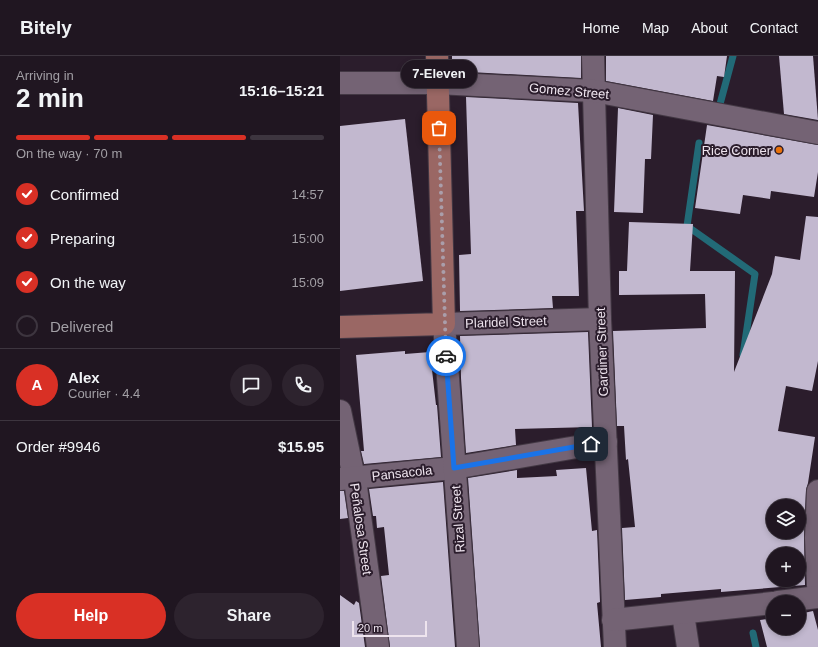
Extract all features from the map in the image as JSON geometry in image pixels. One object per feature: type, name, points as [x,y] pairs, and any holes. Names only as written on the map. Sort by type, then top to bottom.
[{"type":"main road","name":"Rizal Street","points":[[437,56],[444,324]]},
{"type":"main road","name":"Plaridel Street","points":[[340,327],[444,324]]},
{"type":"street","name":"Gardiner Street","points":[[592,56],[600,319],[615,647]]},
{"type":"street","name":"Gomez Street","points":[[340,83],[437,83],[594,90],[818,133]]},
{"type":"street","name":"Plaridel Street","points":[[444,324],[600,319]]},
{"type":"street","name":"Rizal Street","points":[[444,324],[468,647]]},
{"type":"street","name":"Peñalosa Street","points":[[340,411],[347,478],[378,647]]},
{"type":"street","name":"Pansacola","points":[[347,478],[454,468],[606,442]]},
{"type":"street","points":[[818,491],[816,538],[818,585]]},
{"type":"street","points":[[806,598],[818,597]]},
{"type":"street","points":[[613,620],[683,614],[766,604]]},
{"type":"street","points":[[683,614],[688,647]]},
{"type":"building","points":[[452,56],[581,56],[581,78],[452,71]]},
{"type":"building","points":[[606,56],[727,56],[724,77],[717,76],[713,101],[606,81]]},
{"type":"building","points":[[779,56],[813,56],[818,120],[784,114]]},
{"type":"building","points":[[466,97],[578,103],[584,211],[576,211],[579,296],[552,296],[553,308],[460,311],[459,255],[471,254]]},
{"type":"building","points":[[618,108],[653,115],[651,159],[645,159],[643,213],[614,212]]},
{"type":"building","points":[[405,119],[423,281],[340,291],[340,126]]},
{"type":"building","points":[[707,125],[818,145],[818,172],[814,197],[771,191],[770,199],[743,195],[740,214],[695,208]]},
{"type":"building","points":[[806,216],[818,217],[818,361],[812,391],[786,386],[778,431],[815,437],[806,499],[766,499],[766,539],[804,539],[804,547],[766,547],[766,587],[781,587],[721,592],[721,589],[661,594],[661,597],[625,600],[622,528],[635,527],[628,459],[626,460],[624,426],[617,426],[613,331],[706,328],[705,294],[619,295],[619,271],[627,271],[629,222],[693,224],[690,271],[735,271],[734,372],[772,274],[775,256],[800,260]]},
{"type":"building","points":[[588,332],[592,427],[515,429],[516,445],[466,453],[460,336]]},
{"type":"building","points":[[405,351],[405,354],[430,352],[437,405],[441,457],[364,464],[361,451],[364,451],[356,355]]},
{"type":"building","points":[[586,468],[592,531],[597,530],[600,602],[597,603],[601,647],[480,647],[468,478],[517,470],[517,478],[557,476],[556,470]]},
{"type":"building","points":[[443,482],[455,647],[390,647],[381,576],[389,575],[384,527],[377,528],[376,516],[373,516],[369,489]]},
{"type":"building","points":[[340,491],[344,491],[348,518],[340,519]]},
{"type":"building","points":[[340,595],[354,605],[356,601],[359,603],[365,647],[340,647]]},
{"type":"building","points":[[813,611],[818,630],[818,647],[767,647],[760,620],[766,619],[766,635],[806,635],[806,612]]},
{"type":"waterway","points":[[720,104],[733,56]]},
{"type":"waterway","points":[[699,143],[687,226],[755,274],[743,355]]},
{"type":"waterway","points":[[753,633],[756,647]]},
{"type":"way so far","points":[[439,128],[446,356]]},
{"type":"place","name":"7-Eleven","points":[[439,128]]},
{"type":"place","name":"Rice Corner","points":[[779,150]]},
{"type":"route","points":[[446,356],[454,468],[591,444]]}]
